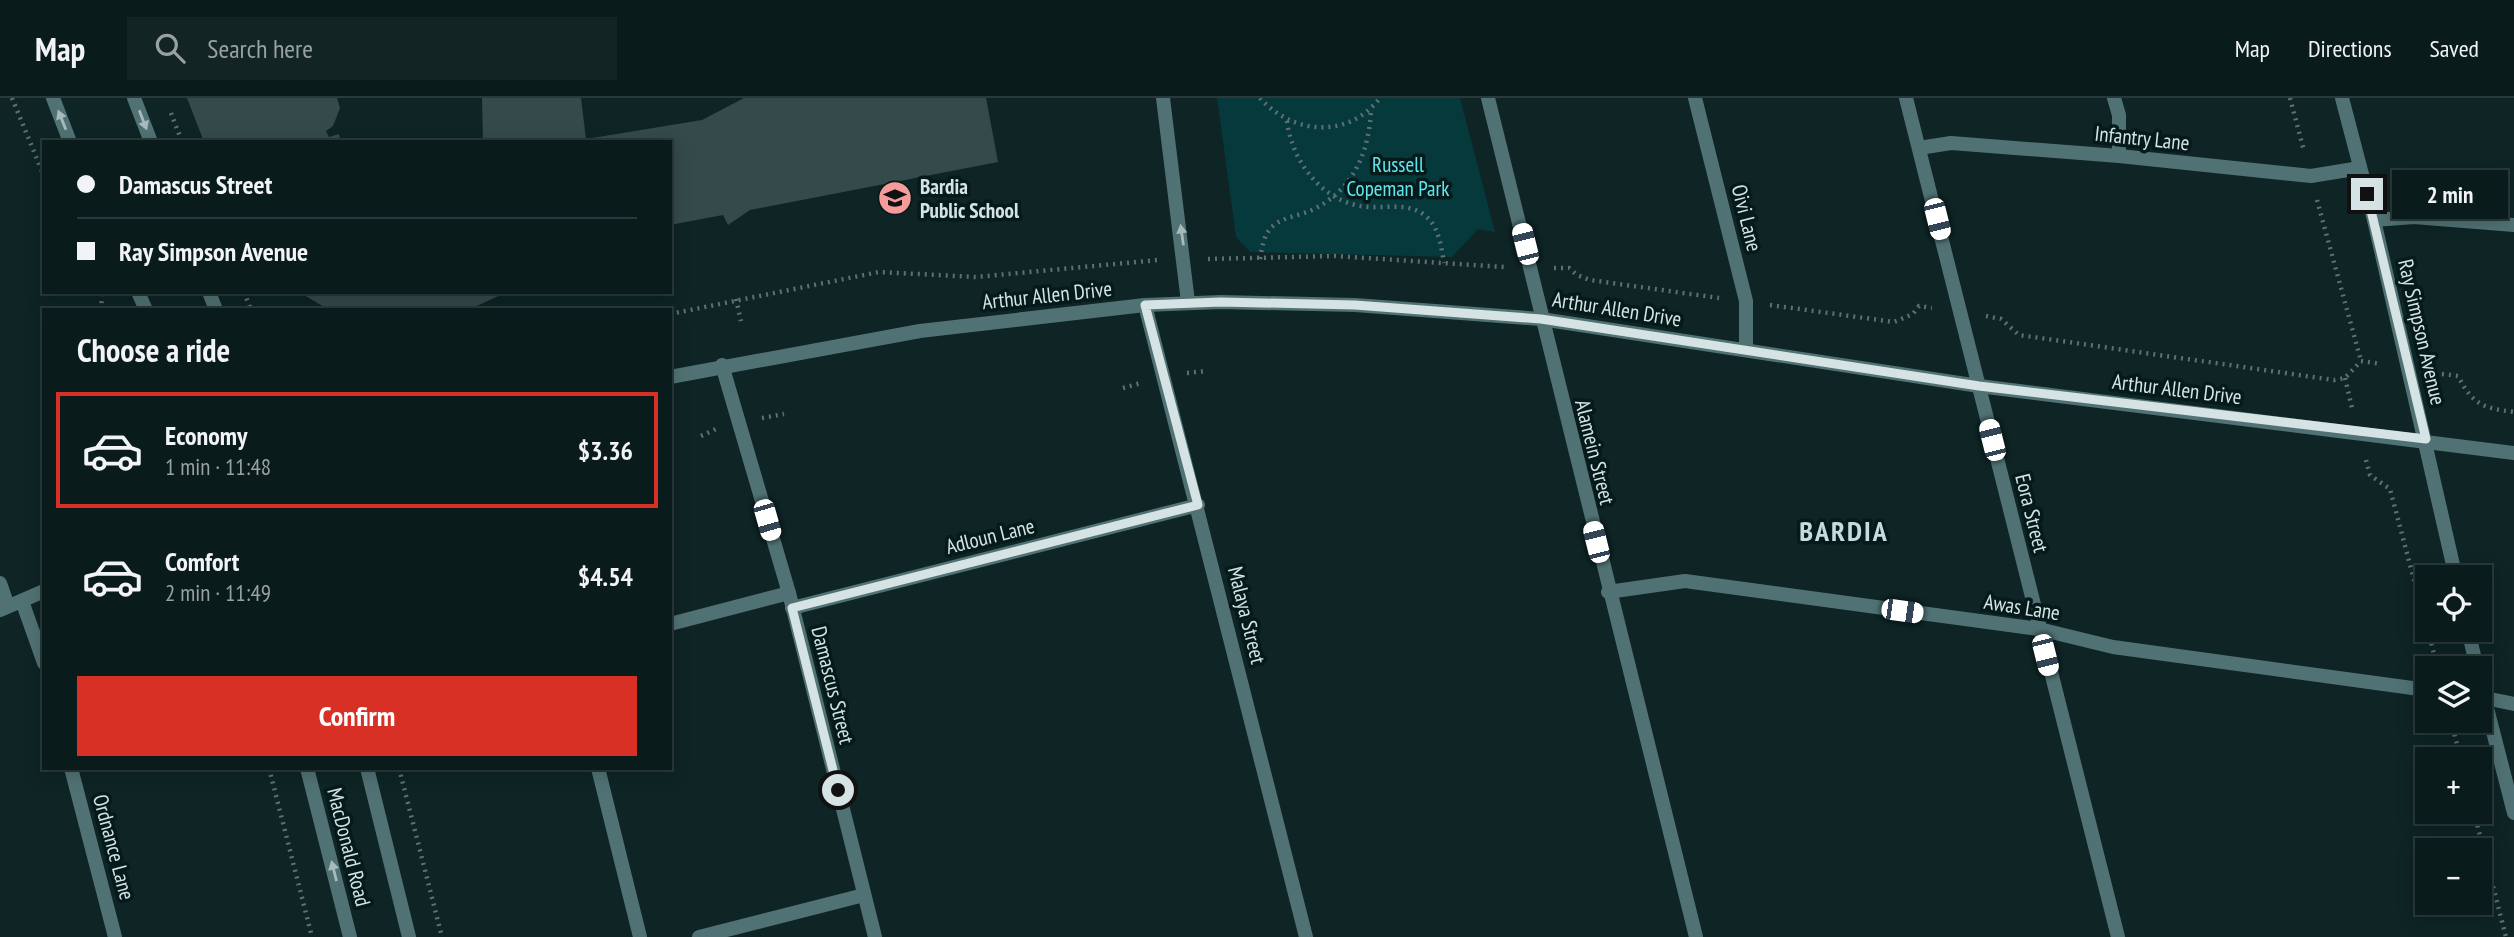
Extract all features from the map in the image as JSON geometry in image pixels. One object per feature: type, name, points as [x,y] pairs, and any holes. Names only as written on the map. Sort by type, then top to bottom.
[{"type":"street","points":[[53,98],[70,140]]},
{"type":"street","points":[[134,98],[150,140]]},
{"type":"street","points":[[1163,98],[1185,259],[1188,302]]},
{"type":"street","name":"Alamein Street","points":[[1488,98],[1608,592],[1696,937]]},
{"type":"street","name":"Oivi Lane","points":[[1695,98],[1746,301],[1746,350]]},
{"type":"street","name":"Eora Street","points":[[1906,98],[2118,937]]},
{"type":"street","points":[[2114,98],[2119,115],[2119,156]]},
{"type":"street","name":"Ray Simpson Avenue","points":[[2342,98],[2374,220],[2453,565]]},
{"type":"street","name":"Infantry Lane","points":[[1919,148],[1951,144],[2119,156],[2311,176],[2361,168]]},
{"type":"street","points":[[2374,220],[2414,217],[2514,225]]},
{"type":"street","name":"Arthur Allen Drive","points":[[672,377],[722,365],[920,331],[1145,305],[1188,302],[1355,305],[1541,319],[1979,386],[2426,439],[2514,453]]},
{"type":"street","name":"Malaya Street","points":[[1145,305],[1306,937]]},
{"type":"street","name":"Damascus Street","points":[[722,365],[790,601],[875,937]]},
{"type":"street","name":"Adloun Lane","points":[[672,624],[790,601],[1198,505]]},
{"type":"street","name":"Awas Lane","points":[[1608,592],[1685,582],[2039,629],[2113,648],[2415,688]]},
{"type":"street","points":[[0,583],[42,660]]},
{"type":"street","points":[[10,605],[42,593]]},
{"type":"street","points":[[2492,700],[2514,704]]},
{"type":"street","points":[[2492,733],[2514,813]]},
{"type":"street","name":"Ordnance Lane","points":[[72,770],[116,937]]},
{"type":"street","name":"MacDonald Road","points":[[308,770],[351,937]]},
{"type":"street","name":"MacDonald Road","points":[[367,770],[409,937]]},
{"type":"street","points":[[598,770],[640,937]]},
{"type":"street","points":[[699,937],[864,895]]},
{"type":"path","points":[[12,98],[42,171]]},
{"type":"path","points":[[1260,98],[1287,121],[1304,127],[1341,125],[1371,110],[1380,98]]},
{"type":"path","points":[[2001,319],[2019,335],[2334,380],[2345,378],[2361,361],[2290,98]]},
{"type":"path","points":[[169,109],[181,140]]},
{"type":"path","points":[[1260,259],[1263,243],[1276,223],[1321,205],[1353,176],[1362,161],[1369,139],[1371,110]]},
{"type":"path","points":[[1287,121],[1295,155],[1332,196],[1368,207],[1401,206],[1425,215],[1438,236],[1444,263]]},
{"type":"path","points":[[672,314],[879,272],[976,277],[1185,259],[1335,256],[1484,267]]},
{"type":"path","points":[[736,299],[741,321]]},
{"type":"path","points":[[2458,376],[2468,397],[2487,409],[2514,412]]},
{"type":"path","points":[[2370,475],[2390,489],[2415,584]]},
{"type":"path","points":[[270,770],[312,937]]},
{"type":"path","points":[[399,770],[442,937]]},
{"type":"path","points":[[2477,824],[2506,937]]},
{"type":"green space","name":"Russell Copeman Park","points":[[1217,98],[1460,98],[1495,232],[1478,229],[1452,257],[1250,252],[1236,237]]},
{"type":"building","points":[[187,98],[337,98],[340,108],[333,126],[326,131],[329,137],[339,134],[340,140],[203,140]]},
{"type":"building","points":[[482,98],[581,98],[586,139],[702,120],[744,98],[986,98],[998,162],[750,210],[728,225],[723,215],[672,225],[672,140],[483,140]]},
{"type":"building","points":[[302,294],[503,294],[472,308],[326,308]]},
{"type":"place","name":"Bardia Public School","points":[[895,198]]},
{"type":"district","name":"BARDIA","points":[[1844,530]]},
{"type":"route","points":[[838,790],[792,608],[1198,505],[1145,305],[1221,302],[1355,305],[1541,319],[1979,386],[2426,439],[2367,194]]}]
